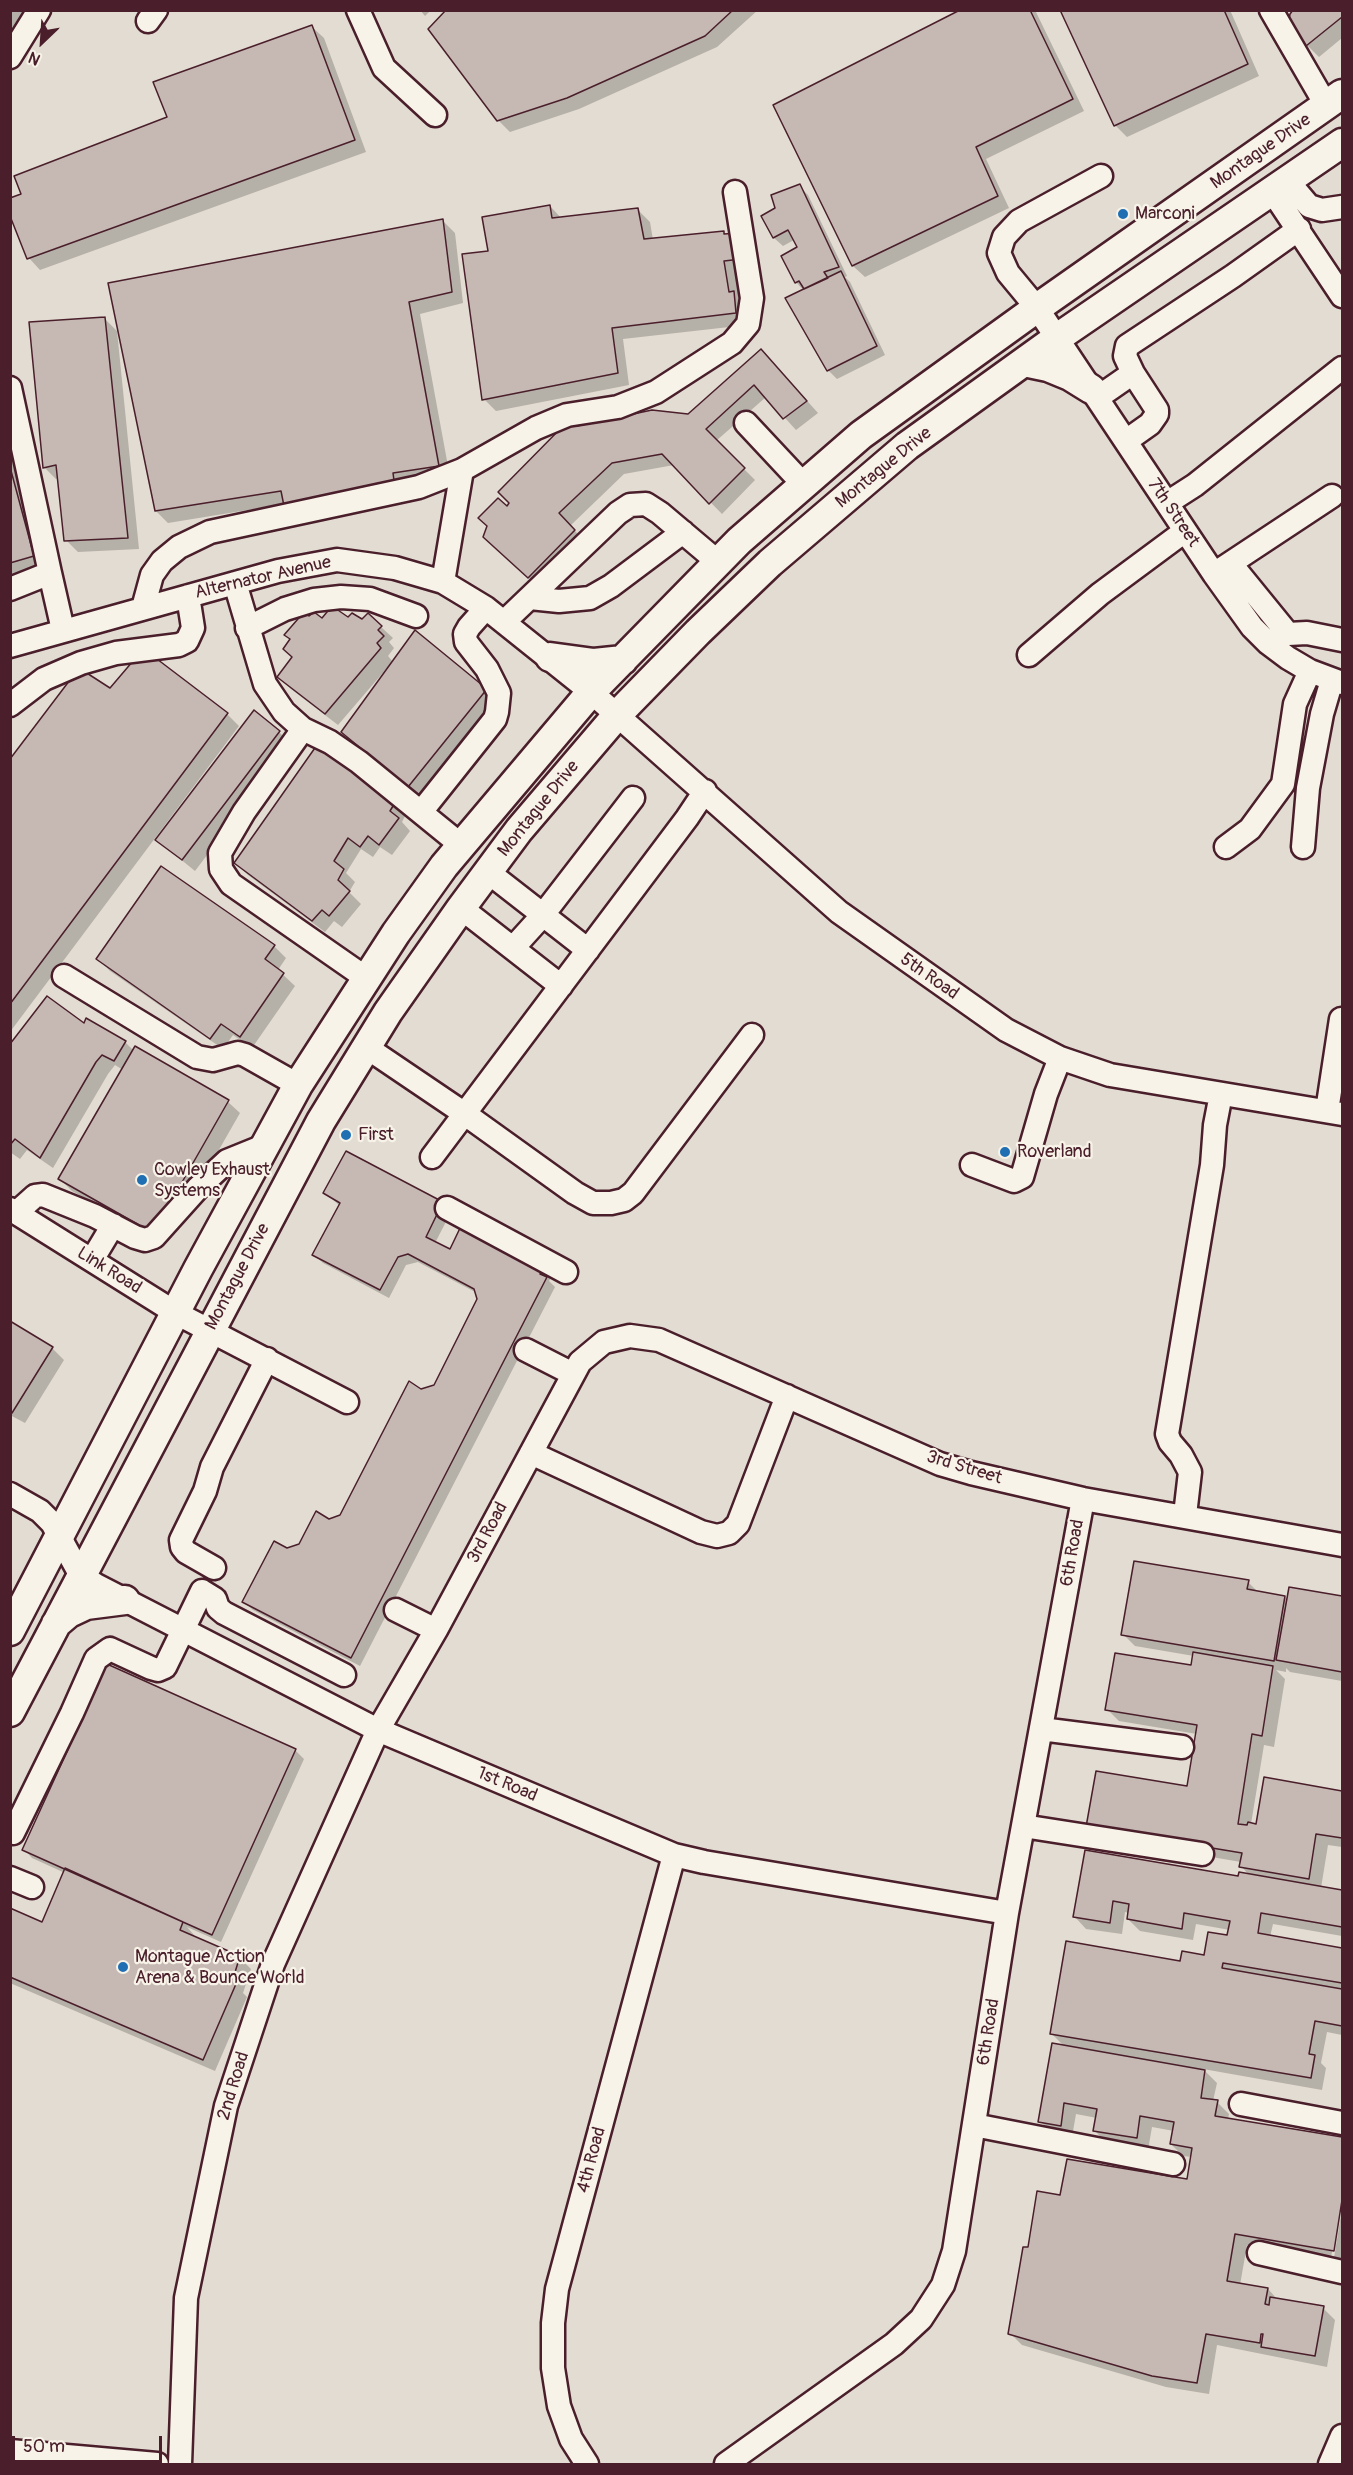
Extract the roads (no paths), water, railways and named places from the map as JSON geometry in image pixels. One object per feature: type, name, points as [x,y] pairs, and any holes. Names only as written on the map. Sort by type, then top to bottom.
[{"type":"main road","name":"Montague Drive","points":[[10,1631],[298,1085],[366,978],[438,874],[591,692],[739,541],[861,435],[1037,308],[1292,132],[1334,100]]},
{"type":"main road","name":"Montague Drive","points":[[10,1712],[300,1157],[366,1047],[461,908],[519,830],[618,714],[698,632],[770,563],[908,446],[1057,338],[1342,143]]},
{"type":"main road","points":[[1024,362],[1048,367],[1070,376],[1094,394]]},
{"type":"main road","points":[[550,657],[594,663],[622,660]]},
{"type":"main road","points":[[54,1625],[69,1613],[86,1605],[125,1600]]},
{"type":"street","points":[[10,57],[39,10]]},
{"type":"street","points":[[358,10],[384,68],[435,115]]},
{"type":"street","points":[[1271,10],[1334,100]]},
{"type":"street","name":"7th Street","points":[[1101,176],[1019,221],[1004,237],[999,253],[1008,273],[1037,308],[1185,531],[1223,569],[1252,627],[1278,638],[1310,671],[1337,682]]},
{"type":"street","points":[[1280,186],[1309,206],[1322,210],[1342,207]]},
{"type":"street","points":[[1280,186],[1299,229],[1342,296]]},
{"type":"street","points":[[143,608],[152,574],[162,561],[179,547],[210,532],[419,487],[462,470],[536,428],[567,415],[618,407],[657,392],[732,343],[748,324],[752,298],[735,192]]},
{"type":"street","points":[[1126,441],[1150,424],[1157,414],[1157,410],[1125,356],[1127,346],[1299,229]]},
{"type":"street","points":[[1167,503],[1195,485],[1342,368]]},
{"type":"street","points":[[1094,394],[1133,373]]},
{"type":"street","points":[[10,388],[63,630]]},
{"type":"street","points":[[746,423],[804,485]]},
{"type":"street","points":[[443,582],[462,470]]},
{"type":"street","points":[[1223,569],[1332,496]]},
{"type":"street","points":[[504,622],[618,513],[630,505],[646,504],[718,562]]},
{"type":"street","points":[[1029,655],[1100,594],[1185,531]]},
{"type":"street","points":[[530,597],[559,602],[590,598],[611,586],[683,532]]},
{"type":"street","name":"Alternator Avenue","points":[[10,646],[278,571],[337,560],[383,566],[443,582],[486,608],[591,692]]},
{"type":"street","points":[[312,564],[314,600]]},
{"type":"street","points":[[10,589],[50,573]]},
{"type":"street","points":[[235,583],[264,684],[284,711],[303,729],[330,742],[359,762],[461,845]]},
{"type":"street","points":[[10,705],[44,679],[81,663],[116,652],[179,645],[187,641],[193,628],[188,596]]},
{"type":"street","points":[[247,628],[285,609],[314,600],[341,597],[370,599],[416,616]]},
{"type":"street","points":[[422,812],[495,719],[499,693],[487,669],[466,642],[465,634],[486,608]]},
{"type":"street","points":[[1278,638],[1307,633],[1342,640]]},
{"type":"street","points":[[1226,847],[1250,829],[1283,784],[1294,704],[1310,671]]},
{"type":"street","points":[[1303,847],[1308,788],[1322,714],[1337,682]]},
{"type":"street","name":"5th Road","points":[[591,692],[839,912],[1006,1030],[1060,1058],[1110,1076],[1335,1112]]},
{"type":"street","points":[[303,729],[244,812],[226,842],[220,853],[221,869],[231,884],[366,978]]},
{"type":"street","points":[[432,1157],[705,791]]},
{"type":"street","points":[[513,948],[542,916],[633,798]]},
{"type":"street","points":[[488,872],[588,950]]},
{"type":"street","points":[[461,908],[561,986]]},
{"type":"street","points":[[64,976],[197,1057],[213,1060],[238,1053],[298,1085]]},
{"type":"street","points":[[1335,1112],[1341,1019]]},
{"type":"street","points":[[366,1047],[575,1193],[593,1203],[611,1203],[624,1200],[633,1193],[752,1035]]},
{"type":"street","points":[[972,1166],[1014,1181],[1022,1177],[1046,1094],[1060,1058]]},
{"type":"street","points":[[1185,1515],[1190,1472],[1167,1434],[1210,1176],[1221,1094]]},
{"type":"street","points":[[13,1211],[35,1197],[43,1195],[53,1197],[135,1237],[145,1240],[154,1238],[198,1188],[227,1161],[264,1146]]},
{"type":"street","points":[[447,1208],[566,1272]]},
{"type":"street","name":"Link Road","points":[[13,1211],[176,1313],[347,1402]]},
{"type":"street","points":[[92,1260],[112,1225]]},
{"type":"street","name":"3rd Street","points":[[604,1342],[630,1336],[659,1340],[940,1464],[1083,1499],[1185,1515],[1342,1545]]},
{"type":"street","name":"3rd Road","points":[[378,1730],[436,1629],[573,1374],[580,1362],[604,1342]]},
{"type":"street","points":[[526,1350],[573,1374]]},
{"type":"street","points":[[214,1568],[186,1552],[181,1540],[205,1491],[212,1467],[267,1359]]},
{"type":"street","points":[[531,1453],[701,1532],[717,1536],[729,1533],[738,1524],[787,1396]]},
{"type":"street","points":[[10,1494],[40,1511],[52,1523],[81,1576]]},
{"type":"street","name":"6th Road","points":[[726,2464],[894,2344],[921,2319],[943,2285],[954,2251],[1007,1913],[1083,1499]]},
{"type":"street","name":"1st Road","points":[[81,1576],[378,1730],[675,1855],[704,1862],[1007,1913]]},
{"type":"street","points":[[13,1833],[96,1659],[110,1649],[158,1670],[165,1667],[202,1591],[215,1599],[218,1608],[224,1613],[344,1675]]},
{"type":"street","points":[[396,1610],[436,1629]]},
{"type":"street","points":[[1041,1729],[1182,1747]]},
{"type":"street","name":"2nd Road","points":[[180,2464],[186,2298],[226,2106],[273,1964],[378,1730]]},
{"type":"street","points":[[1023,1826],[1202,1854]]},
{"type":"street","name":"4th Road","points":[[587,2464],[571,2439],[559,2406],[553,2356],[553,2323],[557,2289],[675,1855]]},
{"type":"street","points":[[10,1878],[32,1887]]},
{"type":"street","points":[[1241,2104],[1342,2123]]},
{"type":"street","points":[[974,2125],[1173,2164]]},
{"type":"street","points":[[1259,2253],[1342,2272]]},
{"type":"street","points":[[1330,2464],[1342,2436]]},
{"type":"street","points":[[10,2451],[157,2464]]},
{"type":"place","name":"Marconi","points":[[1123,214]]},
{"type":"place","name":"First","points":[[346,1135]]},
{"type":"place","name":"Roverland","points":[[1005,1152]]},
{"type":"place","name":"Cowley Exhaust Systems","points":[[142,1180]]},
{"type":"place","name":"Montague Action Arena & Bounce World","points":[[123,1967]]}]
